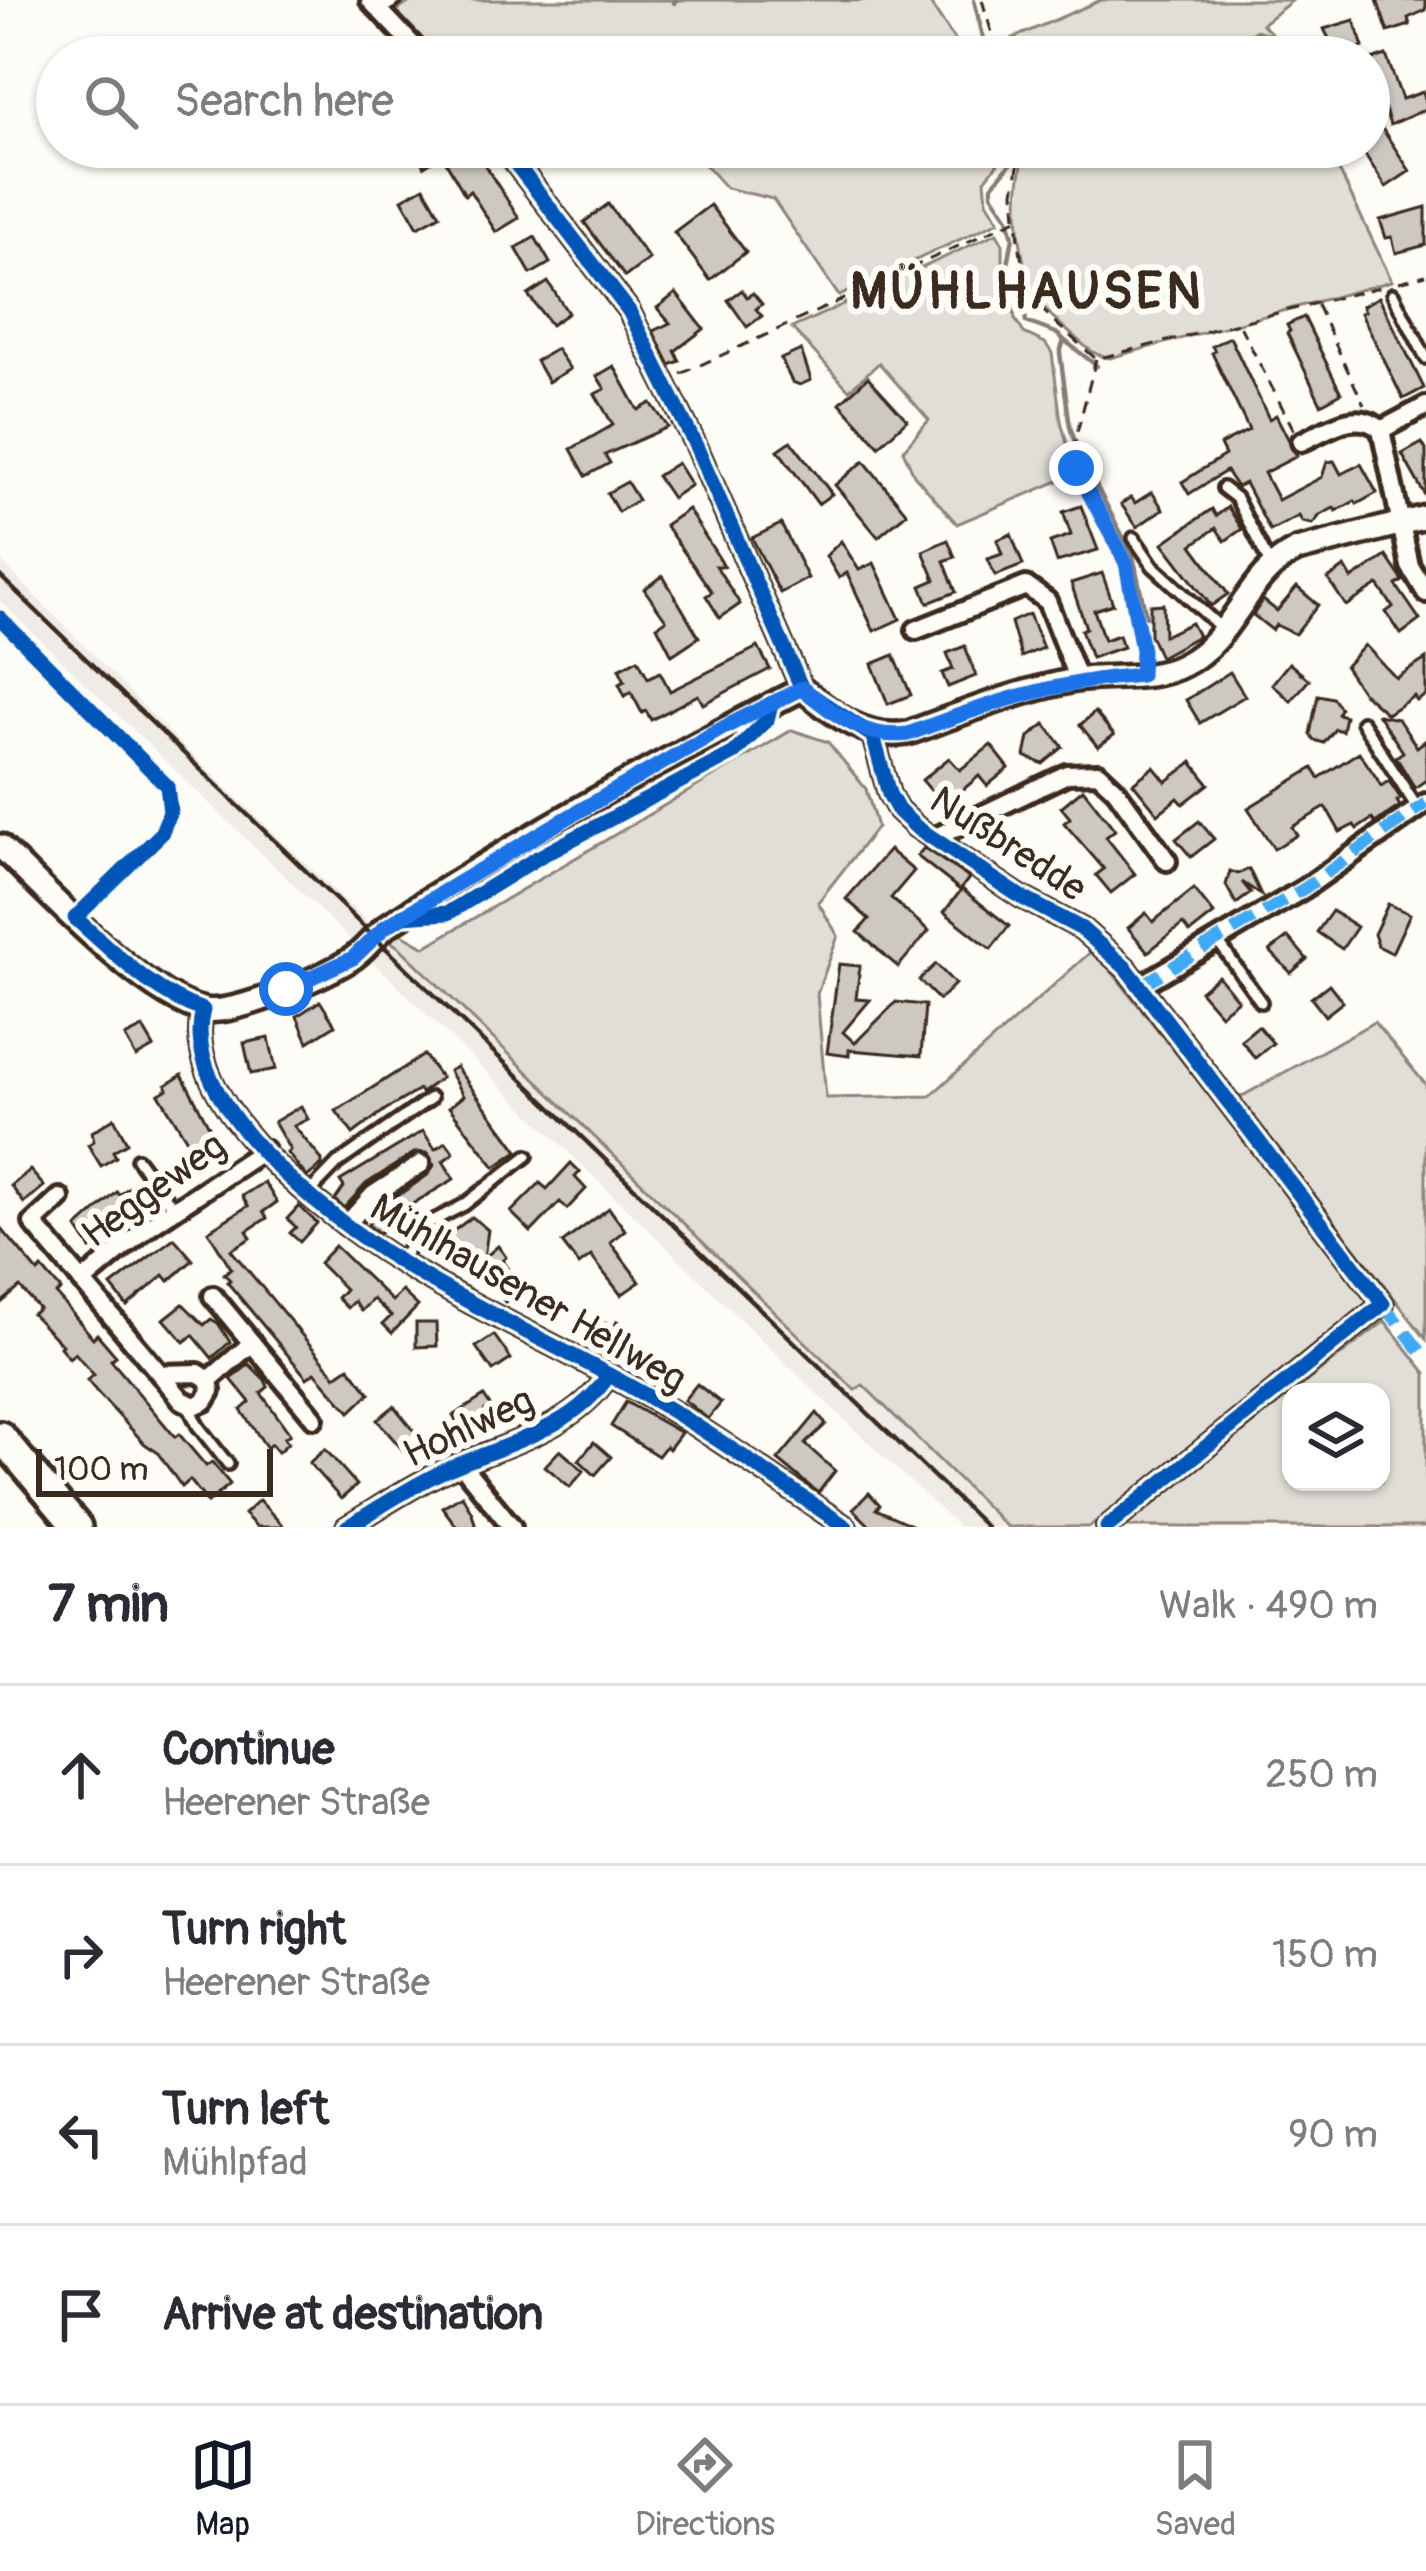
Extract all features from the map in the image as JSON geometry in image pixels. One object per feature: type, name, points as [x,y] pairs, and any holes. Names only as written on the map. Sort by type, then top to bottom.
[{"type":"main road","points":[[0,1436],[76,1527]]},
{"type":"street","points":[[382,3],[408,36]]},
{"type":"street","points":[[519,168],[629,311],[802,688],[873,736],[908,734],[1021,693],[1078,680],[1183,666],[1226,631],[1261,574],[1297,550],[1426,517]]},
{"type":"street","points":[[1300,442],[1354,418],[1377,426],[1426,406]]},
{"type":"street","points":[[1377,426],[1411,566],[1426,593]]},
{"type":"street","points":[[916,630],[1026,586],[1047,601],[1078,680]]},
{"type":"street","points":[[0,846],[141,975],[172,997],[203,1010],[237,1009],[344,963],[385,927],[469,876],[723,728],[802,688]]},
{"type":"street","name":"Nußbredde","points":[[873,736],[898,810],[1021,898],[1082,929],[1140,986]]},
{"type":"street","points":[[934,838],[1067,774],[1098,773],[1116,790],[1167,861]]},
{"type":"street","points":[[1107,1527],[1383,1304],[1140,986],[1305,888],[1422,806]]},
{"type":"street","name":"Mühlhausener Hellweg","points":[[203,1010],[199,1034],[218,1094],[264,1150],[346,1225],[399,1262],[641,1392],[846,1527]]},
{"type":"street","name":"Heggeweg","points":[[82,1282],[148,1226],[264,1150]]},
{"type":"street","name":"Mühlhausener Hellweg","points":[[346,1225],[373,1195],[421,1164]]},
{"type":"street","name":"Heggeweg","points":[[61,1198],[33,1223],[187,1404]]},
{"type":"street","points":[[213,1296],[314,1418]]},
{"type":"street","points":[[209,1380],[252,1343]]},
{"type":"street","points":[[160,1374],[198,1373],[209,1380],[211,1391],[205,1402],[187,1404]]},
{"type":"street","name":"Hohlweg","points":[[347,1527],[461,1464],[555,1423],[596,1394],[608,1376]]},
{"type":"street","points":[[461,1464],[512,1527]]},
{"type":"lane","points":[[1393,294],[1426,358]]},
{"type":"lane","points":[[1223,488],[1236,498],[1271,566]]},
{"type":"lane","points":[[1134,538],[1153,566],[1226,631]]},
{"type":"lane","points":[[1362,722],[1422,806]]},
{"type":"lane","points":[[1217,940],[1261,1002]]},
{"type":"lane","points":[[309,1193],[339,1162],[431,1098]]},
{"type":"lane","points":[[399,1262],[425,1225],[464,1205],[527,1156]]},
{"type":"lane","points":[[137,1159],[175,1210]]},
{"type":"lane","points":[[187,1404],[228,1465]]},
{"type":"path","points":[[982,0],[993,36]]},
{"type":"path","points":[[1018,168],[1015,220],[1020,263],[1033,300],[1095,363]]},
{"type":"path","points":[[665,382],[1015,220]]},
{"type":"path","points":[[1095,363],[1426,275]]},
{"type":"path","points":[[1316,304],[1377,426]]},
{"type":"path","points":[[1239,325],[1300,442]]},
{"type":"path","points":[[1095,363],[1072,446],[1076,468],[1126,563],[1142,650],[1141,675]]},
{"type":"shaded area","points":[[413,0],[928,0],[952,36],[413,36],[392,14]]},
{"type":"shaded area","points":[[1101,0],[1293,0],[1262,24],[1274,36],[1018,36]]},
{"type":"shaded area","points":[[708,168],[994,168],[985,180],[987,201],[999,221],[839,296],[773,199],[726,188]]},
{"type":"shaded area","points":[[1022,168],[1338,168],[1392,281],[1110,358],[1099,355],[1051,315],[1028,278],[1020,240]]},
{"type":"shaded area","points":[[997,233],[1003,244],[1003,273],[1015,319],[1024,333],[1045,343],[1052,353],[1061,421],[1075,474],[957,524],[914,475],[903,450],[929,420],[879,363],[849,390],[792,328]]},
{"type":"shaded area","points":[[0,560],[188,751],[373,927],[356,945],[0,601]]},
{"type":"shaded area","points":[[792,730],[828,742],[866,789],[877,827],[818,902],[838,936],[817,994],[826,1098],[930,1096],[1094,949],[1373,1303],[1090,1527],[1007,1527],[863,1385],[855,1390],[384,937],[395,930],[425,947]]},
{"type":"shaded area","points":[[384,937],[855,1390],[862,1384],[1007,1527],[959,1527],[841,1417],[367,956]]},
{"type":"shaded area","points":[[1374,1022],[1426,1085],[1426,1339],[1239,1098]]},
{"type":"shaded area","points":[[1385,1321],[1426,1373],[1426,1527],[1123,1527],[1282,1401],[1282,1491],[1390,1491],[1390,1383],[1305,1383]]},
{"type":"building","points":[[1377,0],[1426,0],[1426,10],[1408,18],[1410,25],[1388,32]]},
{"type":"building","points":[[1354,20],[1359,36],[1328,36],[1324,29]]},
{"type":"building","points":[[1390,66],[1402,99],[1423,92],[1426,109],[1390,125]]},
{"type":"building","points":[[1390,141],[1410,171],[1386,187],[1374,168],[1390,168]]},
{"type":"building","points":[[449,168],[487,168],[519,218],[496,232],[470,191],[465,195]]},
{"type":"building","points":[[424,187],[440,215],[418,227],[402,199]]},
{"type":"building","points":[[608,204],[649,259],[625,277],[584,222]]},
{"type":"building","points":[[710,205],[746,252],[710,280],[674,232]]},
{"type":"building","points":[[1426,207],[1426,245],[1396,253],[1380,220]]},
{"type":"building","points":[[535,237],[550,263],[531,274],[516,248]]},
{"type":"building","points":[[548,282],[568,313],[551,325],[528,295]]},
{"type":"building","points":[[742,290],[747,297],[753,293],[762,304],[756,309],[762,316],[747,327],[728,300]]},
{"type":"building","points":[[676,293],[704,329],[675,351],[680,361],[670,365],[653,331],[670,323],[657,308]]},
{"type":"building","points":[[1379,297],[1424,388],[1403,399],[1361,313],[1365,311],[1362,306]]},
{"type":"building","points":[[1304,317],[1341,393],[1321,404],[1287,333],[1287,325]]},
{"type":"building","points":[[1230,337],[1269,419],[1276,415],[1297,456],[1264,473],[1278,500],[1322,477],[1327,462],[1334,461],[1341,474],[1361,464],[1377,493],[1357,504],[1334,508],[1313,524],[1302,522],[1299,516],[1270,531],[1245,483],[1237,487],[1226,471],[1189,494],[1182,482],[1225,455],[1220,445],[1249,430],[1212,353],[1212,346]]},
{"type":"building","points":[[556,349],[570,369],[548,382],[536,361]]},
{"type":"building","points":[[801,350],[811,380],[800,385],[792,382],[781,359]]},
{"type":"building","points":[[614,366],[638,410],[651,403],[668,427],[605,455],[610,463],[586,476],[571,449],[613,425],[595,394],[605,389],[597,376]]},
{"type":"building","points":[[868,377],[907,420],[879,446],[840,403]]},
{"type":"building","points":[[791,441],[832,494],[818,504],[778,450]]},
{"type":"building","points":[[1422,443],[1426,450],[1426,497],[1402,454]]},
{"type":"building","points":[[864,461],[907,513],[878,537],[835,485]]},
{"type":"building","points":[[677,463],[691,485],[672,498],[657,476]]},
{"type":"building","points":[[627,482],[638,500],[618,512],[607,493]]},
{"type":"building","points":[[1152,492],[1163,509],[1137,527],[1121,504],[1131,497],[1135,503]]},
{"type":"building","points":[[1081,506],[1098,550],[1057,562],[1050,542],[1071,535],[1063,512]]},
{"type":"building","points":[[1228,507],[1242,529],[1225,541],[1216,528],[1192,545],[1228,594],[1211,606],[1163,543],[1212,509],[1216,516]]},
{"type":"building","points":[[688,509],[724,566],[716,566],[740,604],[720,618],[706,596],[712,592],[665,525]]},
{"type":"building","points":[[781,524],[808,578],[780,593],[752,538]]},
{"type":"building","points":[[1011,534],[1023,565],[995,576],[988,559],[1002,554],[997,540]]},
{"type":"building","points":[[948,540],[955,557],[944,561],[956,592],[928,603],[921,586],[935,580],[923,551]]},
{"type":"building","points":[[841,541],[859,570],[874,563],[900,619],[874,631],[847,573],[839,578],[826,556]]},
{"type":"building","points":[[1386,556],[1403,581],[1396,585],[1420,620],[1401,634],[1386,612],[1393,607],[1378,585],[1346,606],[1328,579],[1345,567],[1352,579]]},
{"type":"building","points":[[1102,573],[1113,604],[1094,610],[1104,640],[1119,635],[1123,647],[1091,658],[1071,583]]},
{"type":"building","points":[[663,576],[699,637],[672,655],[657,626],[666,620],[644,589]]},
{"type":"building","points":[[1297,587],[1318,605],[1295,634],[1276,625],[1272,630],[1253,615],[1263,600],[1277,611]]},
{"type":"building","points":[[1163,604],[1164,636],[1191,623],[1198,636],[1160,657],[1150,635],[1150,605]]},
{"type":"building","points":[[1029,614],[1043,648],[1021,657],[1011,622]]},
{"type":"building","points":[[1365,645],[1396,678],[1426,659],[1426,695],[1417,701],[1414,696],[1387,714],[1362,692],[1345,667]]},
{"type":"building","points":[[965,646],[976,676],[948,687],[942,673],[953,669],[947,653]]},
{"type":"building","points":[[758,647],[770,669],[703,704],[698,695],[651,720],[631,692],[625,696],[619,684],[625,681],[619,669],[638,659],[648,678],[660,672],[670,691]]},
{"type":"building","points":[[894,655],[911,695],[888,704],[872,664]]},
{"type":"building","points":[[1289,663],[1309,680],[1291,701],[1272,684]]},
{"type":"building","points":[[1230,672],[1245,696],[1200,723],[1186,700]]},
{"type":"building","points":[[1318,695],[1333,698],[1340,708],[1338,714],[1345,716],[1342,731],[1335,729],[1324,743],[1310,734]]},
{"type":"building","points":[[1095,712],[1114,735],[1098,747],[1080,725]]},
{"type":"building","points":[[1378,715],[1398,719],[1417,747],[1426,740],[1426,780],[1415,788],[1396,757],[1403,752]]},
{"type":"building","points":[[1045,724],[1063,747],[1043,764],[1025,756],[1029,737]]},
{"type":"building","points":[[991,745],[1009,768],[987,786],[979,776],[944,806],[922,780],[949,758],[960,770]]},
{"type":"building","points":[[1359,752],[1382,786],[1389,781],[1401,799],[1397,801],[1400,806],[1375,823],[1372,819],[1357,829],[1354,825],[1340,832],[1326,807],[1292,827],[1297,835],[1274,849],[1248,808],[1313,768],[1319,778]]},
{"type":"building","points":[[1192,762],[1209,784],[1183,804],[1178,798],[1158,814],[1133,783],[1154,767],[1166,782]]},
{"type":"building","points":[[1083,789],[1115,830],[1106,837],[1135,874],[1111,893],[1096,875],[1104,869],[1064,823],[1070,818],[1061,807]]},
{"type":"building","points":[[1199,821],[1214,839],[1191,857],[1176,839]]},
{"type":"building","points":[[924,848],[969,878],[960,890],[917,856]]},
{"type":"building","points":[[889,850],[914,871],[891,898],[929,931],[898,967],[858,932],[869,919],[846,899]]},
{"type":"building","points":[[1249,869],[1261,895],[1242,882],[1251,893],[1236,904],[1226,885],[1230,871],[1238,874]]},
{"type":"building","points":[[962,889],[1009,926],[991,949],[944,912]]},
{"type":"building","points":[[1194,889],[1214,914],[1190,933],[1183,924],[1148,952],[1128,928],[1146,913],[1153,922]]},
{"type":"building","points":[[1388,904],[1410,914],[1392,953],[1378,946],[1374,934]]},
{"type":"building","points":[[1332,911],[1357,927],[1342,949],[1317,932]]},
{"type":"building","points":[[1288,937],[1307,959],[1291,973],[1270,951]]},
{"type":"building","points":[[839,964],[860,966],[856,999],[870,1000],[843,1032],[855,1043],[896,1002],[925,1005],[921,1056],[849,1050],[849,1056],[827,1053]]},
{"type":"building","points":[[936,964],[955,984],[939,1000],[919,980]]},
{"type":"building","points":[[1218,976],[1238,1000],[1220,1014],[1200,991]]},
{"type":"building","points":[[1329,984],[1343,1002],[1325,1016],[1311,998]]},
{"type":"building","points":[[320,1001],[335,1025],[308,1042],[297,1016]]},
{"type":"building","points":[[1258,1026],[1273,1043],[1255,1058],[1241,1040]]},
{"type":"building","points":[[143,1028],[154,1047],[136,1057],[125,1037]]},
{"type":"building","points":[[269,1038],[276,1069],[251,1074],[244,1043]]},
{"type":"building","points":[[424,1055],[441,1078],[353,1134],[336,1111]]},
{"type":"building","points":[[456,1067],[518,1151],[495,1167],[449,1107],[463,1096],[449,1071]]},
{"type":"building","points":[[182,1075],[220,1147],[199,1160],[159,1094]]},
{"type":"building","points":[[301,1106],[308,1119],[294,1126],[322,1160],[307,1177],[287,1153],[290,1150],[274,1122]]},
{"type":"building","points":[[114,1118],[127,1143],[101,1166],[88,1145],[94,1141],[92,1132]]},
{"type":"building","points":[[423,1131],[435,1149],[446,1142],[454,1153],[443,1161],[454,1179],[409,1206],[379,1233],[368,1225],[376,1211],[429,1174],[434,1165],[428,1153],[414,1153],[366,1184],[344,1208],[335,1200],[344,1187],[340,1181]]},
{"type":"building","points":[[571,1163],[586,1189],[567,1209],[560,1202],[531,1232],[511,1212],[540,1183],[547,1189]]},
{"type":"building","points":[[30,1170],[44,1186],[24,1203],[11,1186]]},
{"type":"building","points":[[264,1182],[277,1202],[263,1212],[267,1218],[247,1231],[251,1238],[231,1250],[336,1376],[349,1367],[370,1393],[350,1412],[315,1372],[307,1378],[224,1274],[231,1268],[208,1231],[248,1206],[242,1196]]},
{"type":"building","points":[[128,1188],[141,1204],[91,1249],[77,1228],[117,1192],[120,1195]]},
{"type":"building","points":[[299,1206],[317,1223],[300,1242],[290,1233],[296,1227],[287,1219]]},
{"type":"building","points":[[609,1208],[625,1230],[610,1242],[640,1282],[621,1295],[591,1256],[579,1265],[562,1243]]},
{"type":"building","points":[[472,1217],[488,1230],[484,1258],[498,1246],[506,1257],[504,1273],[523,1288],[505,1302],[475,1264],[463,1265],[454,1246],[447,1245],[448,1235]]},
{"type":"building","points":[[0,1227],[38,1272],[42,1268],[61,1290],[56,1294],[93,1338],[97,1334],[116,1356],[111,1360],[175,1437],[179,1434],[206,1466],[212,1462],[230,1484],[208,1503],[190,1480],[182,1487],[157,1452],[96,1391],[87,1380],[94,1375],[75,1353],[69,1358],[32,1314],[39,1309],[20,1287],[0,1304]]},
{"type":"building","points":[[174,1238],[193,1260],[169,1281],[164,1275],[127,1306],[111,1286]]},
{"type":"building","points":[[335,1246],[392,1301],[402,1291],[418,1306],[392,1333],[383,1324],[391,1316],[373,1299],[361,1311],[354,1301],[347,1308],[337,1298],[345,1289],[319,1263]]},
{"type":"building","points":[[183,1304],[204,1325],[211,1319],[218,1323],[230,1342],[212,1358],[193,1335],[184,1342],[164,1319]]},
{"type":"building","points":[[617,1321],[635,1331],[623,1353],[595,1338],[604,1322],[614,1328]]},
{"type":"building","points":[[416,1323],[436,1323],[437,1346],[416,1347]]},
{"type":"building","points":[[494,1335],[511,1359],[493,1371],[476,1347]]},
{"type":"building","points":[[249,1364],[265,1380],[268,1387],[261,1393],[290,1434],[278,1452],[271,1444],[267,1448],[241,1410],[250,1402],[231,1379]]},
{"type":"building","points":[[697,1384],[721,1403],[708,1419],[684,1400]]},
{"type":"building","points":[[484,1396],[493,1423],[467,1440],[453,1416]]},
{"type":"building","points":[[626,1402],[681,1433],[669,1449],[666,1446],[658,1456],[611,1426]]},
{"type":"building","points":[[394,1406],[423,1442],[407,1455],[377,1420]]},
{"type":"building","points":[[817,1413],[826,1424],[805,1444],[835,1471],[818,1493],[778,1460]]},
{"type":"building","points":[[594,1442],[611,1457],[595,1475],[579,1460]]},
{"type":"building","points":[[325,1449],[357,1485],[341,1499],[309,1463]]},
{"type":"building","points":[[560,1450],[584,1471],[570,1487],[545,1466]]},
{"type":"building","points":[[869,1493],[880,1505],[876,1509],[916,1527],[871,1527],[853,1509]]},
{"type":"building","points":[[462,1495],[476,1527],[457,1527],[442,1507]]},
{"type":"building","points":[[259,1500],[284,1527],[257,1527],[244,1514]]},
{"type":"waterway","points":[[842,0],[861,0]]},
{"type":"waterway","points":[[974,0],[983,36]]},
{"type":"waterway","points":[[1248,36],[1257,31],[1271,36]]},
{"type":"waterway","points":[[1007,168],[992,186],[1013,237],[1007,270],[1022,295],[1026,322],[1064,340],[1060,353],[1070,427],[1133,556],[1146,616]]},
{"type":"waterway","points":[[1064,340],[1097,366]]},
{"type":"railway","points":[[0,576],[986,1527]]},
{"type":"marked path","points":[[1140,986],[1305,888],[1426,803]]},
{"type":"marked path","points":[[1383,1304],[1426,1358]]},
{"type":"cycle path","points":[[519,168],[629,311],[696,446],[802,689],[873,736],[889,794],[916,827],[1021,897],[1082,929],[1126,968],[1383,1304],[1107,1527]]},
{"type":"cycle path","points":[[0,618],[167,786],[170,812],[161,834],[75,918],[151,983],[203,1010],[201,1046],[213,1083],[235,1119],[266,1155],[370,1243],[666,1407],[846,1527]]},
{"type":"cycle path","points":[[402,916],[448,913],[539,857],[734,753],[767,720],[771,704]]},
{"type":"cycle path","points":[[347,1527],[433,1476],[556,1423],[593,1395],[608,1376]]},
{"type":"district","name":"MÜHLHAUSEN","points":[[1027,290]]},
{"type":"route","points":[[286,989],[353,958],[385,927],[723,728],[802,688],[873,736],[890,736],[908,734],[1021,693],[1078,680],[1141,675],[1142,650],[1126,563],[1076,468]]}]
